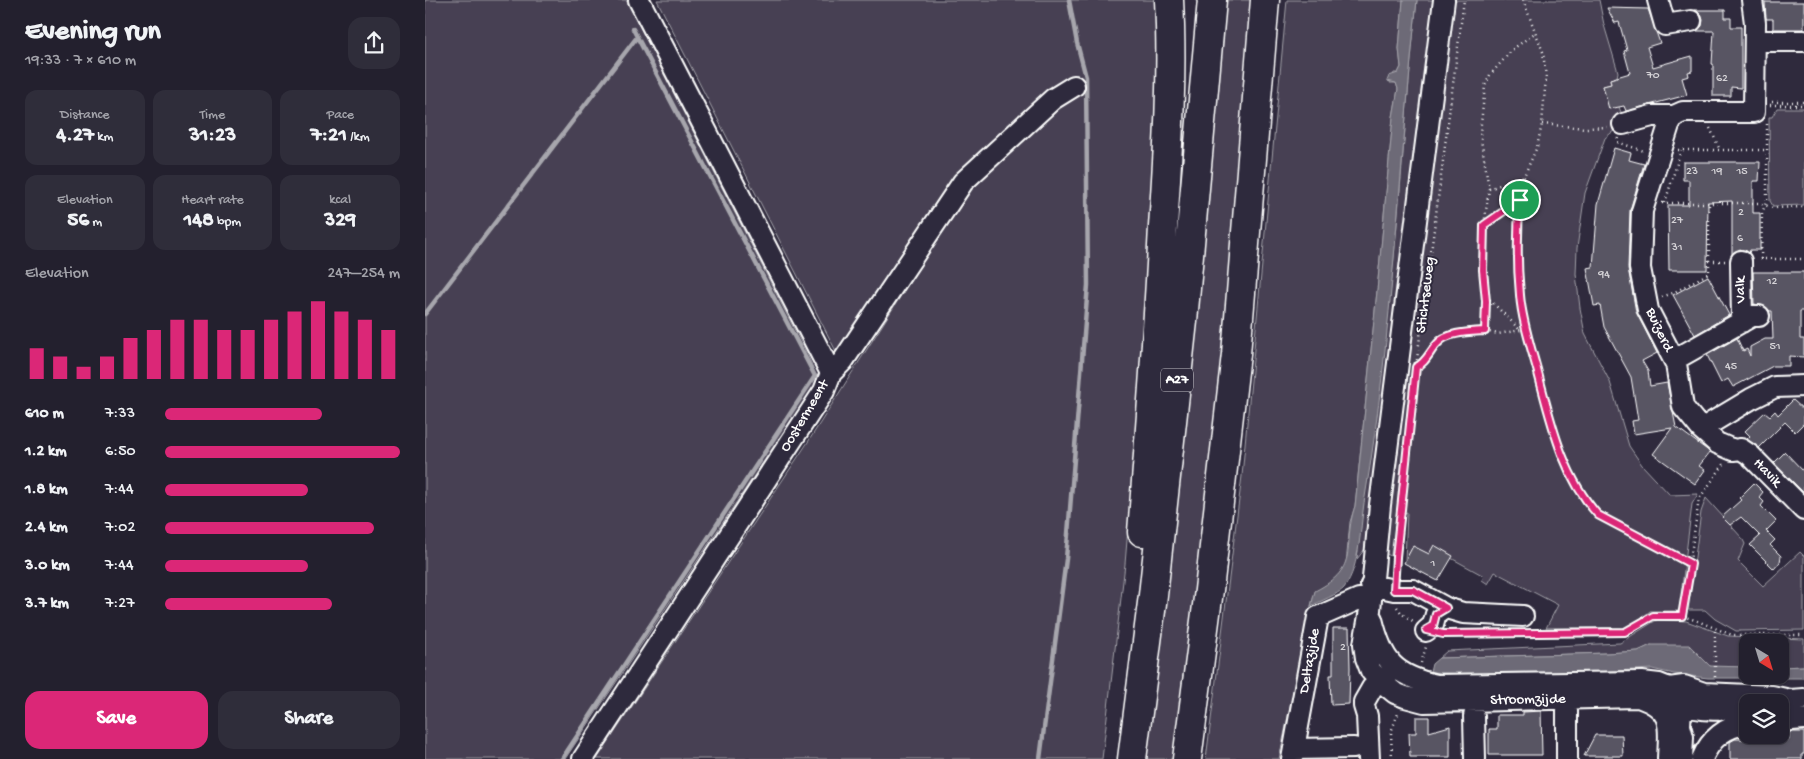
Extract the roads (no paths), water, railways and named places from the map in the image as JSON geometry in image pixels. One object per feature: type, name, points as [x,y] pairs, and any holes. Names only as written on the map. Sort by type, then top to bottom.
[{"type":"highway","name":"A27","points":[[1120,759],[1139,566],[1158,338],[1170,99],[1169,0]]},
{"type":"highway","name":"A27","points":[[1132,759],[1153,596],[1183,321],[1212,0]]},
{"type":"highway","points":[[1187,759],[1236,354],[1265,0]]},
{"type":"street","name":"Oostermeent","points":[[583,759],[824,391],[831,372],[639,0]]},
{"type":"street","name":"Stichtseweg","points":[[1391,689],[1371,671],[1366,658],[1364,644],[1444,0]]},
{"type":"street","points":[[1658,0],[1665,25],[1691,21]]},
{"type":"street","points":[[1618,127],[1652,116],[1674,116],[1683,112],[1754,112],[1762,104],[1752,0]]},
{"type":"street","points":[[1755,41],[1804,41]]},
{"type":"street","points":[[831,372],[843,362],[963,182],[1053,99],[1074,86]]},
{"type":"street","name":"Buizerd","points":[[1674,116],[1669,125],[1668,150],[1655,202],[1642,211],[1640,258],[1648,310],[1674,360],[1683,407],[1701,429]]},
{"type":"street","name":"Valk","points":[[1674,360],[1750,319],[1741,261]]},
{"type":"street","points":[[1701,429],[1751,398],[1775,387],[1804,386]]},
{"type":"street","name":"Havik","points":[[1701,429],[1717,443],[1733,450],[1741,449],[1750,455],[1804,510]]},
{"type":"street","points":[[1370,598],[1394,590],[1413,590],[1446,608],[1521,624]]},
{"type":"street","name":"Stichtseweg","points":[[1370,598],[1381,649],[1389,663],[1396,668]]},
{"type":"street","name":"Deltazijde","points":[[1293,754],[1317,617],[1359,599],[1370,598]]},
{"type":"street","points":[[1426,630],[1433,626],[1436,614],[1446,608]]},
{"type":"street","points":[[1293,754],[1361,754],[1367,716],[1364,702],[1391,689],[1396,668]]},
{"type":"street","name":"Stroomzijde","points":[[1396,668],[1415,678],[1437,685],[1642,682],[1659,684],[1669,688],[1684,686],[1739,706]]},
{"type":"street","points":[[1668,759],[1676,732],[1680,726],[1680,704],[1669,688]]},
{"type":"street","name":"Stroomzijde","points":[[1391,689],[1424,702],[1637,697],[1651,692],[1680,704]]},
{"type":"street","points":[[1680,704],[1708,696]]},
{"type":"street","points":[[1676,732],[1695,719],[1708,696]]},
{"type":"street","name":"Stroomzijde","points":[[1708,696],[1772,696],[1791,701]]},
{"type":"street","points":[[1637,697],[1654,703],[1665,714],[1676,732],[1682,759]]},
{"type":"street","points":[[1567,710],[1567,759]]},
{"type":"street","points":[[1474,716],[1475,759]]},
{"type":"street","points":[[1789,720],[1804,719]]},
{"type":"street","points":[[1702,759],[1708,747],[1723,732],[1739,725]]},
{"type":"waterway","points":[[1040,759],[1066,559],[1088,285],[1086,77],[1069,0]]},
{"type":"waterway","points":[[562,759],[815,376],[633,29]]},
{"type":"waterway","points":[[425,314],[637,37]]}]
